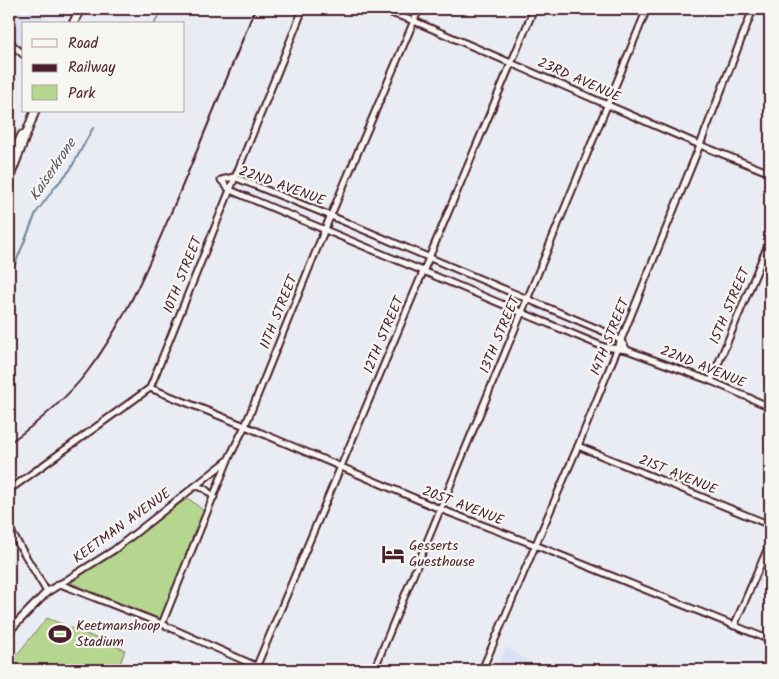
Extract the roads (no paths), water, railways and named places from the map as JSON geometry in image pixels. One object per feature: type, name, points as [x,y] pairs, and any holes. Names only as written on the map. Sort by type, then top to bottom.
[{"type":"main road","points":[[74,22],[80,9]]},
{"type":"main road","points":[[9,164],[34,112]]},
{"type":"main road","points":[[9,179],[34,112]]},
{"type":"street","name":"10TH STREET","points":[[150,388],[303,9]]},
{"type":"street","name":"23RD AVENUE","points":[[379,9],[414,21],[700,145],[770,173]]},
{"type":"street","name":"11TH STREET","points":[[162,624],[228,460],[245,426],[331,216],[419,9]]},
{"type":"street","name":"12TH STREET","points":[[256,668],[534,9]]},
{"type":"street","name":"13TH STREET","points":[[374,670],[647,9]]},
{"type":"street","name":"14TH STREET","points":[[482,670],[578,446],[753,9]]},
{"type":"street","points":[[9,42],[22,54]]},
{"type":"street","name":"22ND AVENUE","points":[[628,350],[621,341],[610,334],[331,216],[234,177],[221,180],[230,190],[604,347],[628,350],[711,381],[770,407]]},
{"type":"street","name":"15TH STREET","points":[[711,381],[770,240]]},
{"type":"street","points":[[9,490],[150,388]]},
{"type":"street","name":"20ST AVENUE","points":[[150,388],[245,426],[440,510],[535,545],[770,640]]},
{"type":"street","name":"21ST AVENUE","points":[[578,446],[770,525]]},
{"type":"street","name":"KEETMAN AVENUE","points":[[9,631],[47,592],[114,550],[228,460]]},
{"type":"street","points":[[197,486],[205,488],[214,497]]},
{"type":"street","points":[[9,528],[47,592]]},
{"type":"street","points":[[734,626],[770,543]]},
{"type":"street","points":[[60,584],[162,624],[256,668],[265,670]]},
{"type":"waterway","name":"Kaiserkrone","points":[[155,22],[162,9]]},
{"type":"waterway","name":"Kaiserkrone","points":[[9,279],[36,213],[70,170],[93,128]]},
{"type":"railway","points":[[9,443],[61,401],[87,372],[126,311],[157,246],[255,9]]},
{"type":"place","name":"Gesserts Guesthouse","points":[[393,554]]},
{"type":"place","name":"Keetmanshoop Stadium","points":[[60,634]]}]
